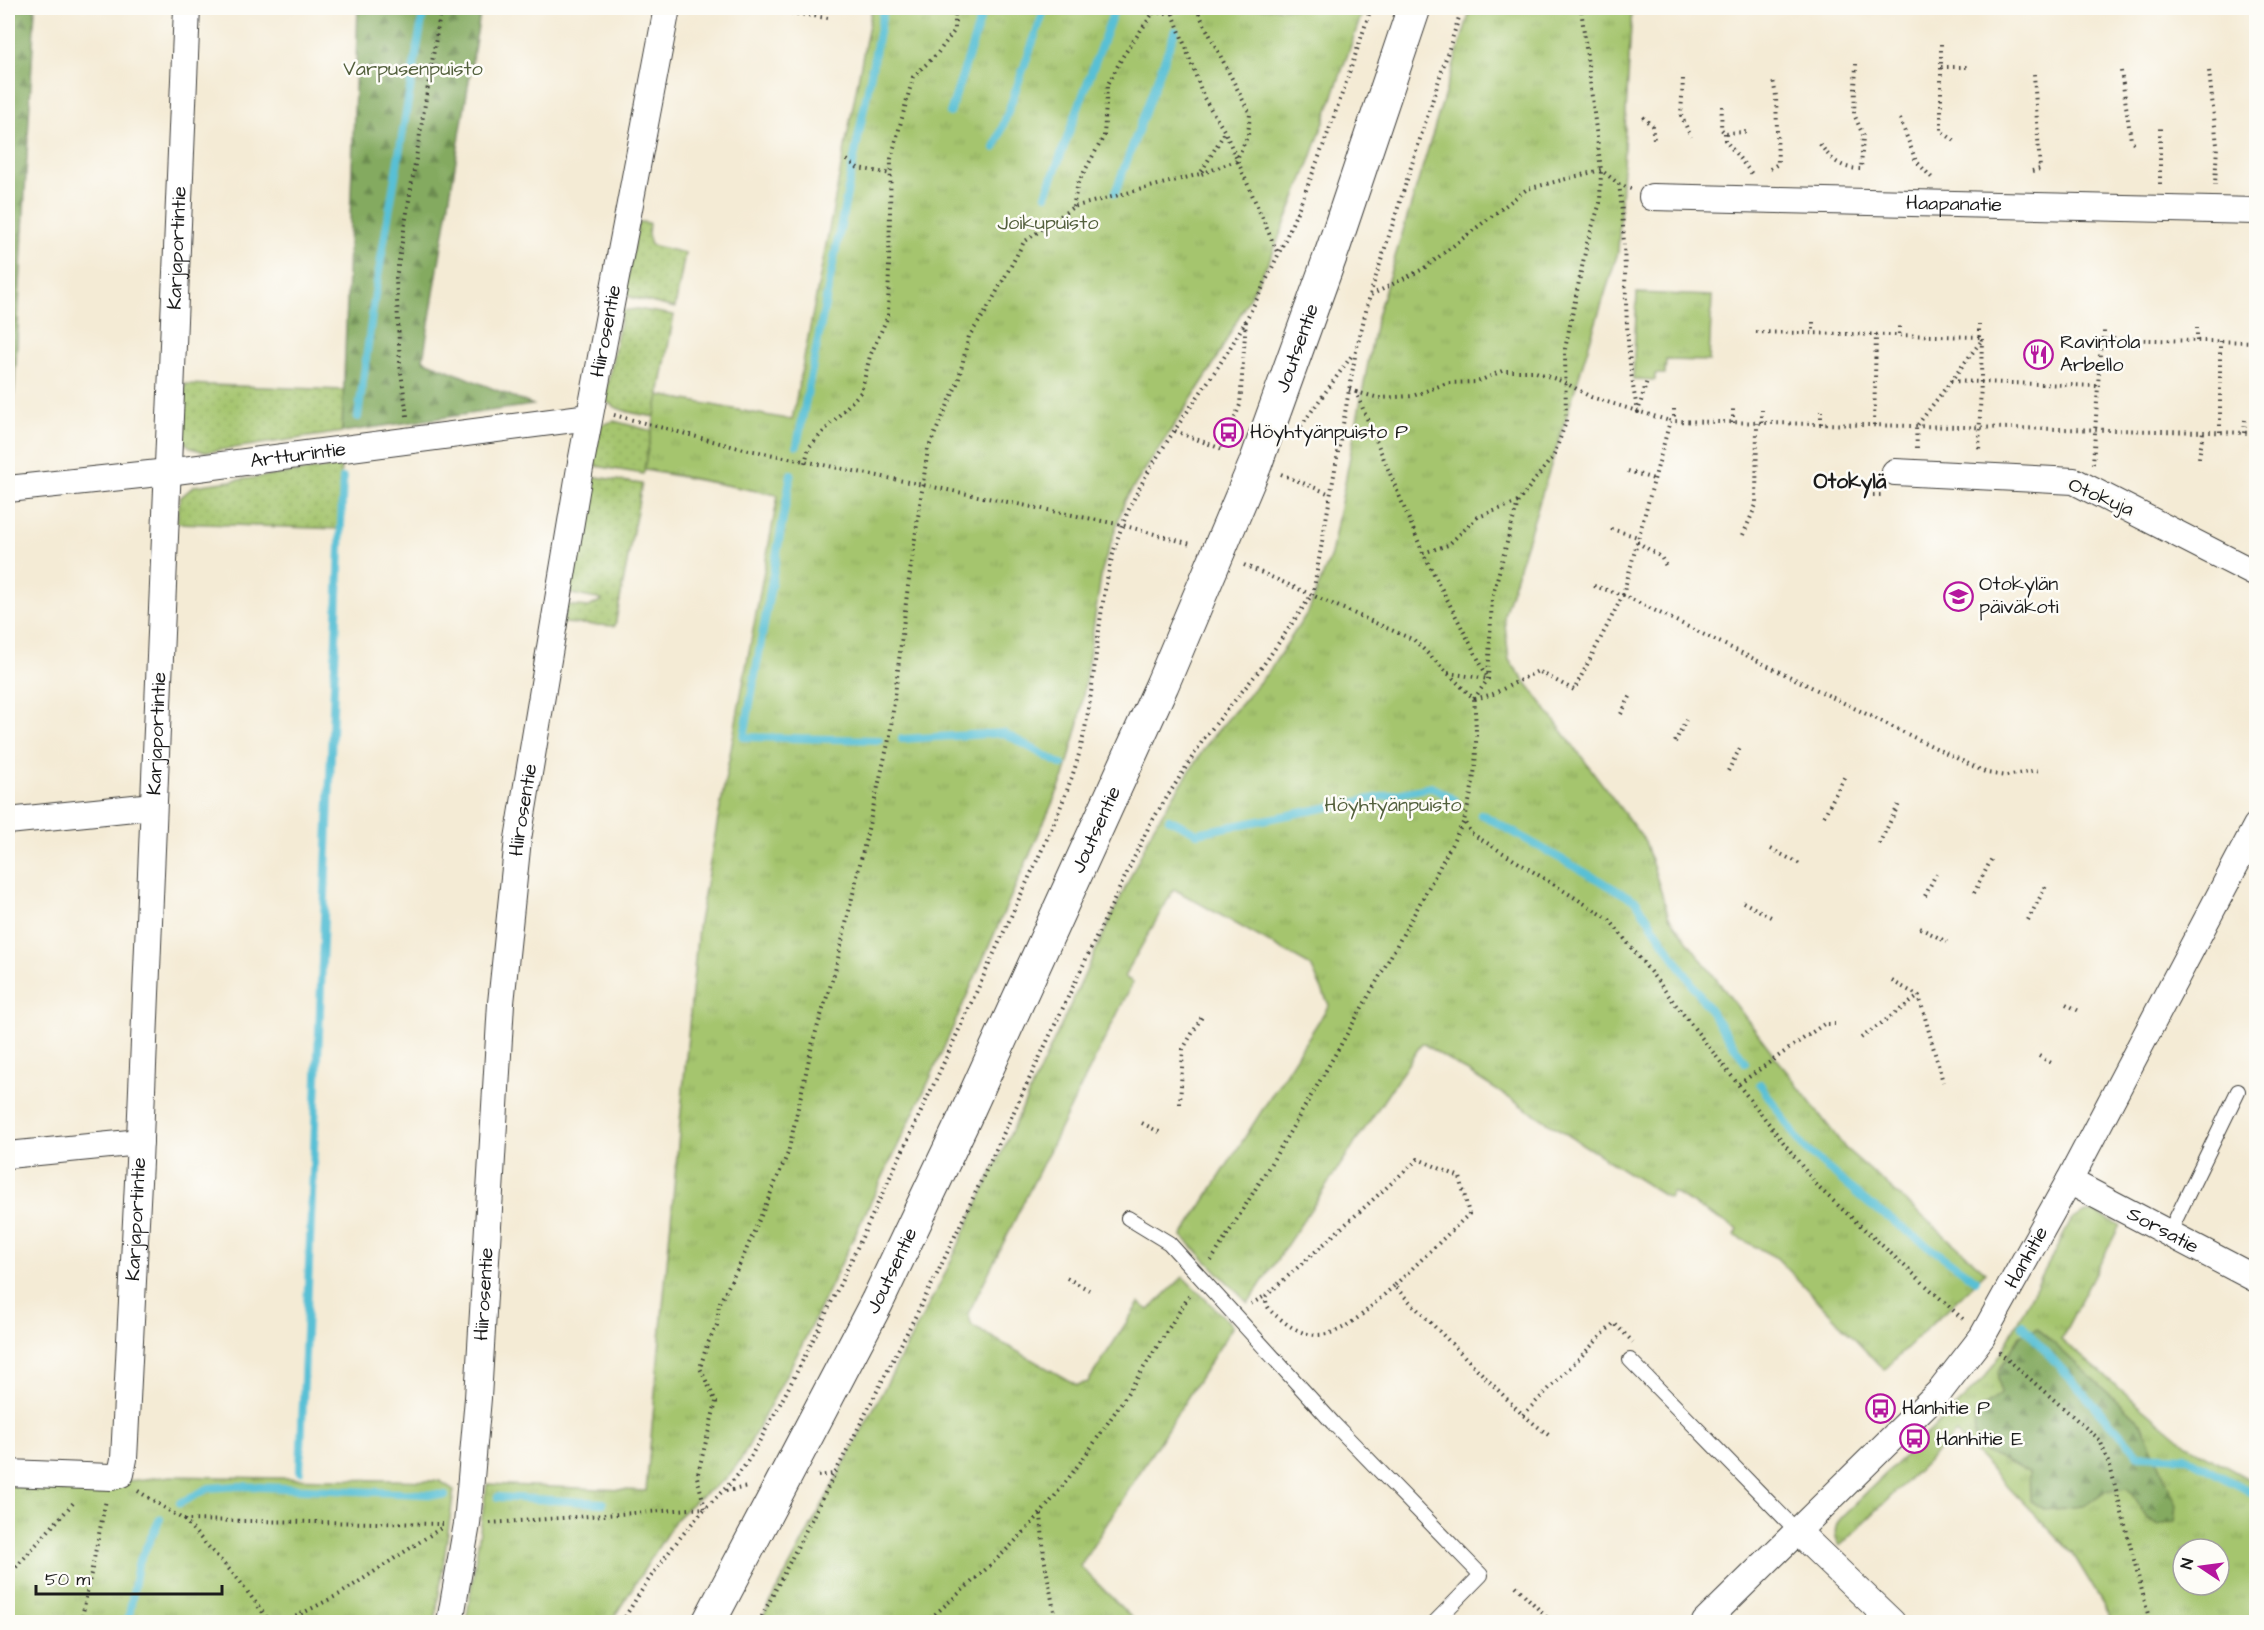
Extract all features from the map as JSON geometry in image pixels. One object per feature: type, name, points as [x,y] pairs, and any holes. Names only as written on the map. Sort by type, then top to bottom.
[{"type":"main road","name":"Joutsentie","points":[[709,1623],[877,1302],[965,1117],[1162,685],[1255,465],[1334,246],[1414,8]]},
{"type":"street","name":"Karjaportintie","points":[[8,1473],[111,1477],[121,1474],[124,1459],[140,1142],[187,8]]},
{"type":"street","name":"Hiirosentie","points":[[450,1623],[457,1524],[479,1387],[501,1003],[518,839],[589,417],[667,8]]},
{"type":"street","name":"Haapanatie","points":[[1652,197],[2256,211]]},
{"type":"street","name":"Artturintie","points":[[8,489],[168,472],[589,417]]},
{"type":"street","name":"Otokuja","points":[[1893,484],[1978,478],[2050,478],[2073,481],[2091,488],[2256,574]]},
{"type":"street","points":[[8,821],[153,806]]},
{"type":"street","name":"Hanhitie","points":[[1705,1623],[1941,1390],[1982,1337],[2249,858],[2256,826]]},
{"type":"street","points":[[8,1155],[140,1142]]},
{"type":"street","name":"Sorsatie","points":[[2069,1181],[2256,1279]]},
{"type":"street","points":[[1798,1532],[1892,1623]]},
{"type":"lane","points":[[2169,1233],[2238,1091]]},
{"type":"lane","points":[[1128,1218],[1169,1243],[1202,1276],[1333,1423],[1481,1575],[1435,1623]]},
{"type":"lane","points":[[1630,1360],[1798,1532]]},
{"type":"path","points":[[410,440],[400,365],[396,278],[441,8]]},
{"type":"path","points":[[747,8],[782,9],[828,18]]},
{"type":"path","points":[[805,463],[809,447],[861,392],[870,356],[888,316],[888,215],[892,207],[891,159],[913,77],[937,54],[955,30],[955,8]]},
{"type":"path","points":[[1148,8],[1153,13],[1174,13]]},
{"type":"path","points":[[1172,8],[1204,98],[1225,132],[1278,255]]},
{"type":"path","points":[[705,1508],[697,1477],[716,1401],[700,1368],[707,1345],[717,1325],[719,1304],[741,1262],[788,1153],[813,1041],[835,971],[890,735],[928,449],[958,382],[969,336],[985,313],[1024,242],[1073,207],[1200,174],[1236,161],[1248,135],[1250,114],[1196,8]]},
{"type":"path","points":[[622,1623],[670,1548],[705,1508],[725,1491],[747,1463],[792,1377],[935,1082],[1072,779],[1086,722],[1099,619],[1109,570],[1122,525],[1149,470],[1246,320],[1278,255],[1318,164],[1371,8]]},
{"type":"path","points":[[759,1623],[937,1274],[1150,824],[1205,737],[1262,667],[1312,593],[1356,351],[1370,295],[1462,8]]},
{"type":"path","points":[[1474,699],[1488,679],[1492,598],[1518,502],[1554,455],[1566,422],[1565,349],[1587,243],[1600,203],[1601,170],[1581,8]]},
{"type":"path","points":[[1073,207],[1078,183],[1104,136],[1107,86],[1123,56],[1153,13]]},
{"type":"path","points":[[1941,44],[1941,131],[1956,142]]},
{"type":"path","points":[[1820,144],[1830,160],[1851,169],[1861,169],[1863,135],[1854,114],[1856,64]]},
{"type":"path","points":[[1941,67],[1971,67]]},
{"type":"path","points":[[2121,71],[2131,140],[2135,144]]},
{"type":"path","points":[[2209,71],[2217,146],[2214,210]]},
{"type":"path","points":[[2032,171],[2040,169],[2034,74]]},
{"type":"path","points":[[1683,80],[1681,115],[1691,137]]},
{"type":"path","points":[[1770,169],[1778,164],[1776,96],[1773,80]]},
{"type":"path","points":[[1722,106],[1721,129],[1725,133],[1725,140],[1752,175]]},
{"type":"path","points":[[1643,117],[1652,126],[1654,139]]},
{"type":"path","points":[[1900,119],[1916,161],[1934,179]]},
{"type":"path","points":[[2159,209],[2160,127]]},
{"type":"path","points":[[1200,174],[1225,132]]},
{"type":"path","points":[[1725,133],[1747,132]]},
{"type":"path","points":[[847,160],[858,168],[891,174]]},
{"type":"path","points":[[1370,295],[1423,269],[1527,189],[1601,170]]},
{"type":"path","points":[[1601,170],[1619,184],[1652,197]]},
{"type":"path","points":[[1619,184],[1625,230],[1630,378],[1638,412]]},
{"type":"path","points":[[1175,431],[1222,449],[1240,405],[1246,320]]},
{"type":"path","points":[[1813,322],[1813,333]]},
{"type":"path","points":[[1899,323],[1899,334]]},
{"type":"path","points":[[1979,324],[1979,337]]},
{"type":"path","points":[[2104,327],[2104,339]]},
{"type":"path","points":[[2197,328],[2197,341]]},
{"type":"path","points":[[1756,332],[1982,337],[1978,478]]},
{"type":"path","points":[[1874,425],[1876,334]]},
{"type":"path","points":[[2091,488],[2101,339],[2256,342]]},
{"type":"path","points":[[2220,341],[2220,432]]},
{"type":"path","points":[[1299,429],[1356,351]]},
{"type":"path","points":[[1349,390],[1379,398],[1413,396],[1447,383],[1477,382],[1502,371],[1533,371],[1564,382],[1591,397],[1638,412],[1672,421],[1674,409]]},
{"type":"path","points":[[1638,412],[1647,380]]},
{"type":"path","points":[[1951,381],[2098,386]]},
{"type":"path","points":[[1356,392],[1423,554],[1488,679]]},
{"type":"path","points":[[1733,409],[1733,423]]},
{"type":"path","points":[[1743,535],[1756,505],[1759,423],[1762,410]]},
{"type":"path","points":[[1821,411],[1821,424]]},
{"type":"path","points":[[589,417],[614,414],[805,463],[922,484],[1122,525],[1194,545]]},
{"type":"path","points":[[2244,433],[2245,420]]},
{"type":"path","points":[[2199,458],[2203,432]]},
{"type":"path","points":[[1285,462],[1281,474],[1330,494]]},
{"type":"path","points":[[1628,471],[1654,479]]},
{"type":"path","points":[[1873,495],[1893,484]]},
{"type":"path","points":[[1423,554],[1448,545],[1478,517],[1518,502]]},
{"type":"path","points":[[1611,529],[1638,540],[1661,556],[1666,566]]},
{"type":"path","points":[[926,1623],[979,1575],[1041,1513],[1102,1432],[1276,1157],[1391,958],[1464,821],[1475,786],[1478,743],[1474,699],[1414,640],[1312,593],[1237,562]]},
{"type":"path","points":[[1594,586],[1623,595],[1987,773],[2006,776],[2040,770]]},
{"type":"path","points":[[1474,699],[1493,694],[1538,671],[1574,690],[1623,595]]},
{"type":"path","points":[[1448,673],[1488,679]]},
{"type":"path","points":[[1621,714],[1632,693]]},
{"type":"path","points":[[1675,742],[1686,720]]},
{"type":"path","points":[[1728,771],[1740,748]]},
{"type":"path","points":[[1824,816],[1845,774]]},
{"type":"path","points":[[1879,844],[1900,802]]},
{"type":"path","points":[[1464,821],[1471,833],[1609,919],[1819,1188],[1967,1323]]},
{"type":"path","points":[[1771,849],[1802,865]]},
{"type":"path","points":[[1974,894],[1993,856]]},
{"type":"path","points":[[1925,896],[1936,874]]},
{"type":"path","points":[[2028,920],[2047,884]]},
{"type":"path","points":[[1743,902],[1771,917]]},
{"type":"path","points":[[1920,928],[1947,942]]},
{"type":"path","points":[[1892,981],[1919,996],[1943,1082]]},
{"type":"path","points":[[1861,1038],[1919,996]]},
{"type":"path","points":[[2066,1004],[2081,1012]]},
{"type":"path","points":[[1180,1104],[1183,1049],[1203,1015]]},
{"type":"path","points":[[1739,1084],[1824,1024],[1835,1024]]},
{"type":"path","points":[[2039,1056],[2053,1064]]},
{"type":"path","points":[[1142,1123],[1163,1134]]},
{"type":"path","points":[[1418,1159],[1460,1177],[1469,1214],[1394,1286],[1344,1328],[1329,1335],[1315,1336],[1289,1326],[1265,1304],[1266,1296],[1418,1159]]},
{"type":"path","points":[[1067,1278],[1089,1290]]},
{"type":"path","points":[[1394,1286],[1526,1418],[1551,1437]]},
{"type":"path","points":[[1996,1350],[2100,1440],[2111,1470],[2150,1623]]},
{"type":"path","points":[[136,1489],[184,1520],[238,1579],[270,1623]]},
{"type":"path","points":[[81,1623],[108,1490]]},
{"type":"path","points":[[8,1576],[75,1502],[84,1497]]},
{"type":"path","points":[[184,1520],[457,1524],[705,1508]]},
{"type":"path","points":[[1041,1513],[1047,1579],[1056,1623]]},
{"type":"path","points":[[285,1623],[340,1594],[457,1524]]},
{"type":"path","points":[[1516,1586],[1551,1623]]},
{"type":"green space","points":[[8,8],[35,8],[10,471],[8,472]]},
{"type":"green space","name":"Varpusenpuisto","points":[[358,8],[481,8],[423,360],[533,405],[342,432]]},
{"type":"green space","name":"Joikupuisto","points":[[872,8],[1364,8],[1310,161],[1272,255],[1211,369],[1125,500],[1102,570],[1079,722],[1064,777],[929,1081],[800,1349],[742,1458],[727,1478],[696,1500],[676,1519],[611,1622],[466,1622],[487,1484],[646,1491],[698,927],[778,495],[644,469],[659,395],[792,420]]},
{"type":"green space","name":"Höyhtyänpuisto","points":[[1471,8],[1632,8],[1618,252],[1504,615],[1509,660],[1645,841],[1669,917],[1845,1148],[1986,1272],[1884,1370],[1777,1258],[1735,1236],[1738,1230],[1672,1192],[1669,1198],[1663,1195],[1422,1043],[1248,1303],[1182,1236],[1329,1005],[1311,966],[1174,889],[1124,977],[1133,982],[968,1314],[972,1326],[1077,1385],[1088,1382],[1139,1303],[1149,1310],[1183,1277],[1233,1326],[1080,1566],[1136,1622],[760,1622],[944,1276],[1154,826],[1209,741],[1269,671],[1309,610],[1331,555],[1377,316]]},
{"type":"green space","points":[[649,223],[648,234],[651,245],[685,253],[675,308],[630,297],[625,292],[638,224]]},
{"type":"green space","points":[[1637,293],[1712,296],[1709,361],[1666,360],[1665,374],[1655,374],[1655,380],[1633,379]]},
{"type":"green space","points":[[637,309],[674,315],[659,395],[792,421],[662,418],[616,408],[605,399],[622,311]]},
{"type":"green space","points":[[185,384],[344,390],[342,432],[206,452],[197,450],[187,444],[183,437],[182,414]]},
{"type":"green space","points":[[614,421],[652,431],[778,495],[645,470],[643,474],[596,466],[594,463],[601,425]]},
{"type":"green space","points":[[341,466],[339,529],[177,523],[180,498],[194,486]]},
{"type":"green space","points":[[597,477],[642,484],[615,626],[563,623],[567,605],[589,607],[602,600],[572,594],[569,588],[590,479]]},
{"type":"green space","points":[[2083,1213],[2096,1213],[2120,1225],[2061,1339],[2187,1445],[2256,1483],[2256,1622],[2114,1622],[2073,1554],[1956,1433],[1840,1546],[1835,1531],[1842,1516],[1984,1379],[2001,1353],[2071,1221]],"holes":[[[2037,1328],[2141,1423],[2177,1505],[2175,1521],[2158,1526],[2147,1519],[2128,1488],[2104,1492],[2084,1506],[2045,1510],[2030,1500],[2029,1472],[1982,1451],[1973,1436],[1976,1412],[2001,1394],[1998,1372],[2020,1335]]]},
{"type":"green space","points":[[2037,1328],[2141,1423],[2177,1505],[2175,1521],[2158,1526],[2104,1492],[2084,1506],[2045,1510],[2030,1500],[2029,1472],[1982,1451],[1973,1436],[1976,1412],[2001,1394],[1998,1372],[2020,1335]]},
{"type":"green space","points":[[171,1476],[440,1481],[454,1490],[435,1622],[8,1622],[8,1485],[69,1488]]},
{"type":"waterway","points":[[358,417],[375,294],[424,8]]},
{"type":"waterway","points":[[797,445],[884,8]]},
{"type":"waterway","points":[[950,113],[984,8]]},
{"type":"waterway","points":[[995,148],[1045,8]]},
{"type":"waterway","points":[[1046,195],[1115,8]]},
{"type":"waterway","points":[[1115,193],[1175,31]]},
{"type":"waterway","points":[[791,474],[744,737],[879,740]]},
{"type":"waterway","points":[[300,1471],[343,478]]},
{"type":"waterway","points":[[902,739],[1004,733],[1062,765]]},
{"type":"waterway","points":[[1169,819],[1197,833],[1432,787],[1455,800]]},
{"type":"waterway","points":[[1481,814],[1636,901],[1745,1062]]},
{"type":"waterway","points":[[1760,1084],[1803,1147],[1869,1204],[1976,1280]]},
{"type":"waterway","points":[[2022,1325],[2139,1455],[2186,1457],[2256,1495]]},
{"type":"waterway","points":[[180,1503],[209,1488],[238,1486],[445,1495]]},
{"type":"waterway","points":[[498,1497],[603,1503]]},
{"type":"waterway","points":[[128,1622],[138,1564],[160,1519]]},
{"type":"place","name":"Ravintola Arbello","points":[[2039,354]]},
{"type":"place","name":"Höyhtyänpuisto P","points":[[1229,432]]},
{"type":"place","name":"Otokylän päiväkoti","points":[[1958,596]]},
{"type":"place","name":"Hanhitie P","points":[[1881,1408]]},
{"type":"place","name":"Hanhitie E","points":[[1915,1439]]},
{"type":"district","name":"Otokylä","points":[[1850,481]]}]
